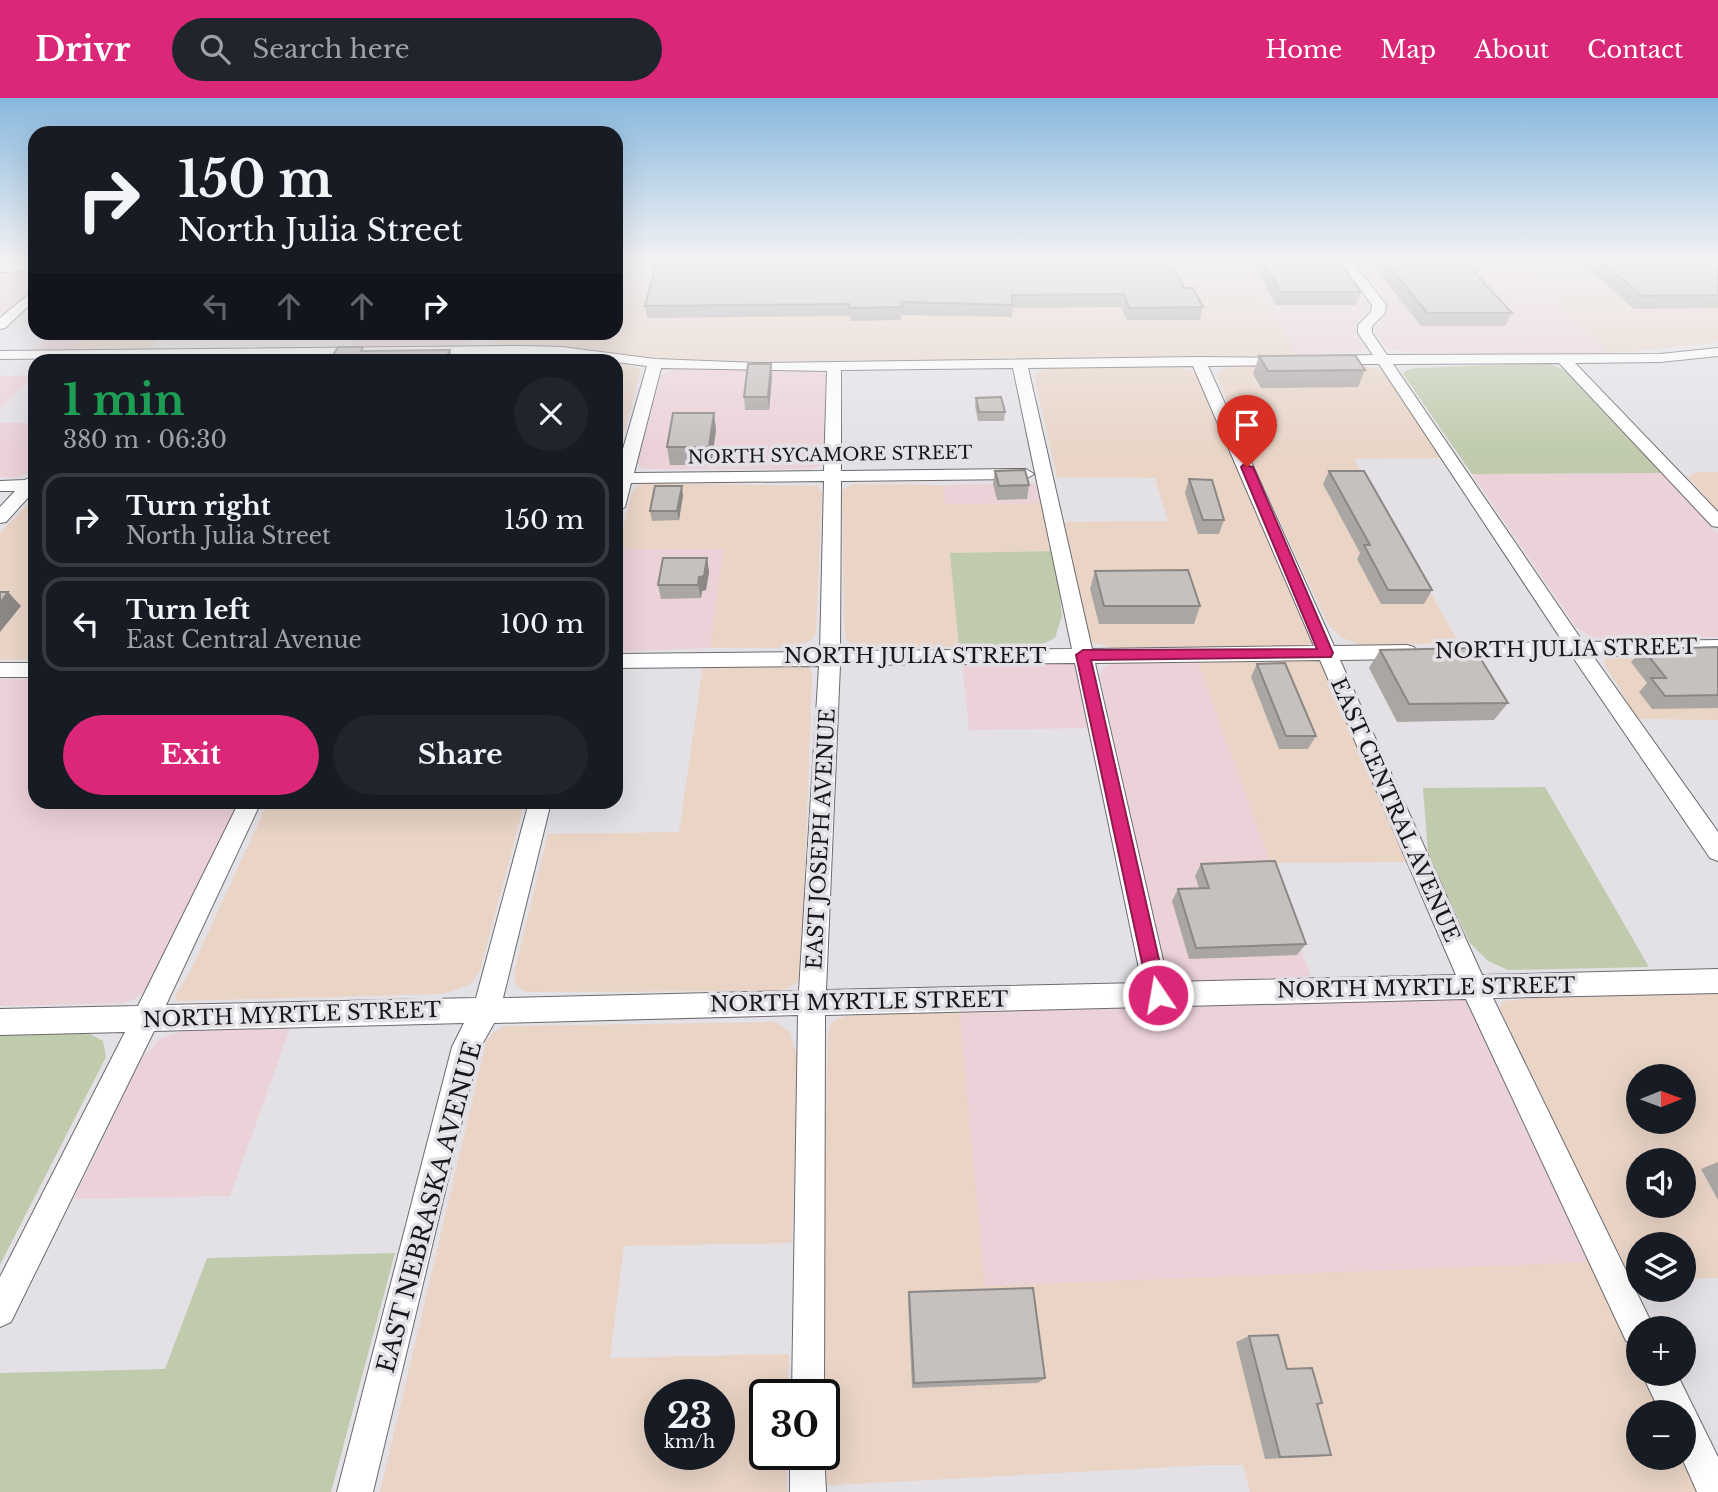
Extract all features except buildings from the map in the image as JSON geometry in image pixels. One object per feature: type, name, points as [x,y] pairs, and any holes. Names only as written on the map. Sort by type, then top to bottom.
[{"type":"street","points":[[1364,325],[1365,333],[1383,360],[1718,851]]},
{"type":"street","points":[[150,354],[163,340]]},
{"type":"street","points":[[496,354],[562,351],[585,354]]},
{"type":"street","points":[[623,359],[654,363],[758,367],[1563,359],[1685,357],[1718,352]]},
{"type":"street","points":[[0,355],[28,355]]},
{"type":"street","points":[[1563,359],[1718,522]]},
{"type":"street","name":"EAST CENTRAL AVENUE","points":[[1198,361],[1474,987],[1632,1316]]},
{"type":"street","points":[[623,468],[654,363]]},
{"type":"street","points":[[1018,363],[1045,474],[1158,995]]},
{"type":"street","name":"EAST JOSEPH AVENUE","points":[[809,1379],[812,1003],[830,657],[834,366]]},
{"type":"street","name":"NORTH SYCAMORE STREET","points":[[623,478],[1045,474]]},
{"type":"street","points":[[0,486],[28,483]]},
{"type":"street","points":[[0,518],[28,488]]},
{"type":"street","name":"NORTH JULIA STREET","points":[[623,661],[1718,647]]},
{"type":"street","points":[[0,670],[28,670]]},
{"type":"street","points":[[0,1311],[247,809]]},
{"type":"street","name":"EAST NEBRASKA AVENUE","points":[[355,1492],[466,1047],[487,1009],[538,809]]},
{"type":"street","name":"NORTH MYRTLE STREET","points":[[0,1022],[1718,981]]},
{"type":"street","points":[[1696,1450],[1716,1492]]},
{"type":"street","points":[[808,1470],[808,1492]]},
{"type":"shaded area","points":[[623,325],[1279,325],[1296,355],[718,362],[681,361],[570,348],[499,345],[494,342],[623,340]]},
{"type":"shaded area","points":[[1279,325],[1355,325],[1364,347],[1356,352],[1296,355]]},
{"type":"shaded area","points":[[1378,325],[1579,325],[1608,354],[1420,353],[1391,350],[1382,344],[1374,329]]},
{"type":"shaded area","points":[[1579,325],[1718,325],[1718,342],[1608,354]]},
{"type":"shaded area","points":[[45,340],[78,340],[67,350],[33,351]]},
{"type":"shaded area","points":[[78,340],[158,340],[151,347],[142,350],[67,350]]},
{"type":"shaded area","points":[[352,340],[471,340],[459,345],[357,346]]},
{"type":"shaded area","points":[[623,364],[641,369],[623,437]]},
{"type":"shaded area","points":[[1361,365],[1382,371],[1442,458],[1354,459],[1459,643],[1360,645],[1341,637],[1328,624],[1250,458],[1217,376],[1220,370],[1231,366]]},
{"type":"shaded area","points":[[1171,366],[1189,370],[1198,376],[1314,639],[1311,644],[1301,647],[1113,648],[1091,642],[1084,630],[1063,522],[1168,521],[1155,478],[1057,477],[1034,375],[1046,368]]},
{"type":"shaded area","points":[[676,369],[816,370],[826,374],[828,379],[823,461],[820,466],[808,469],[642,469],[638,463],[660,377]]},
{"type":"shaded area","points":[[0,376],[28,376],[28,381],[0,409]]},
{"type":"shaded area","points":[[0,423],[28,423],[28,473],[17,478],[0,477]]},
{"type":"shaded area","points":[[1697,472],[1718,472],[1718,511],[1688,477]]},
{"type":"shaded area","points":[[1662,473],[1718,534],[1718,637],[1606,640],[1590,636],[1576,627],[1472,474]]},
{"type":"shaded area","points":[[853,484],[943,485],[945,504],[1045,503],[1055,551],[951,553],[959,647],[854,646],[846,639],[844,624],[842,490]]},
{"type":"shaded area","points":[[638,485],[818,486],[822,493],[816,632],[813,639],[796,648],[710,648],[723,549],[623,549],[623,526],[632,492]]},
{"type":"shaded area","points":[[943,485],[1038,485],[1045,503],[945,504]]},
{"type":"shaded area","points":[[28,503],[28,659],[0,660],[0,533]]},
{"type":"shaded area","points":[[623,549],[723,549],[710,648],[623,652]]},
{"type":"shaded area","points":[[1718,655],[1718,720],[1638,719],[1604,664],[1605,659],[1614,656]]},
{"type":"shaded area","points":[[1316,660],[1325,665],[1411,862],[1270,863],[1198,662]]},
{"type":"shaded area","points":[[962,661],[1070,662],[1080,666],[1094,728],[969,730]]},
{"type":"shaded area","points":[[1198,662],[1311,976],[1199,983],[1177,977],[1167,970],[1161,958],[1100,675],[1104,667],[1114,663]]},
{"type":"shaded area","points":[[803,665],[810,668],[812,677],[801,978],[781,991],[527,992],[516,986],[514,973],[548,834],[679,832],[703,666]]},
{"type":"shaded area","points":[[0,679],[28,679],[28,809],[237,809],[152,984],[137,998],[123,1003],[0,1006]]},
{"type":"shaded area","points":[[265,809],[523,809],[480,970],[471,984],[443,994],[177,1001],[175,995],[190,972]]},
{"type":"shaded area","points":[[1718,993],[1718,1278],[1696,1279],[1696,1232],[1626,1232],[1626,1272],[1500,1009],[1503,1001],[1556,996]]},
{"type":"shaded area","points":[[1457,995],[1468,1003],[1596,1262],[985,1286],[959,1010],[1007,1006],[1255,1004]]},
{"type":"shaded area","points":[[959,1010],[1596,1262],[1626,1327],[1626,1386],[1653,1386],[1659,1400],[1626,1400],[1626,1470],[1690,1470],[1702,1492],[1250,1492],[1243,1465],[817,1486],[817,1470],[840,1470],[840,1379],[819,1379],[828,1034],[831,1023],[844,1016]]},
{"type":"shaded area","points":[[776,1022],[790,1032],[798,1061],[792,1243],[624,1246],[610,1358],[789,1354],[788,1379],[749,1379],[749,1470],[787,1470],[787,1492],[380,1492],[486,1042],[493,1033],[505,1026]]},
{"type":"shaded area","points":[[292,1023],[230,1196],[74,1199],[142,1058],[160,1039],[188,1029]]},
{"type":"green space","points":[[1548,363],[1565,370],[1662,473],[1472,474],[1403,374],[1407,370],[1417,368]]},
{"type":"green space","points":[[1055,551],[1062,616],[1055,638],[1040,645],[959,647],[950,553]]},
{"type":"green space","points":[[1545,787],[1649,967],[1508,970],[1488,961],[1470,943],[1428,854],[1423,788]]},
{"type":"green space","points":[[88,1033],[103,1041],[106,1057],[0,1265],[0,1035]]},
{"type":"green space","points":[[395,1253],[331,1492],[0,1492],[0,1373],[165,1369],[207,1258]]},
{"type":"route","points":[[1158,995],[1083,655],[1326,653],[1247,467]]}]
